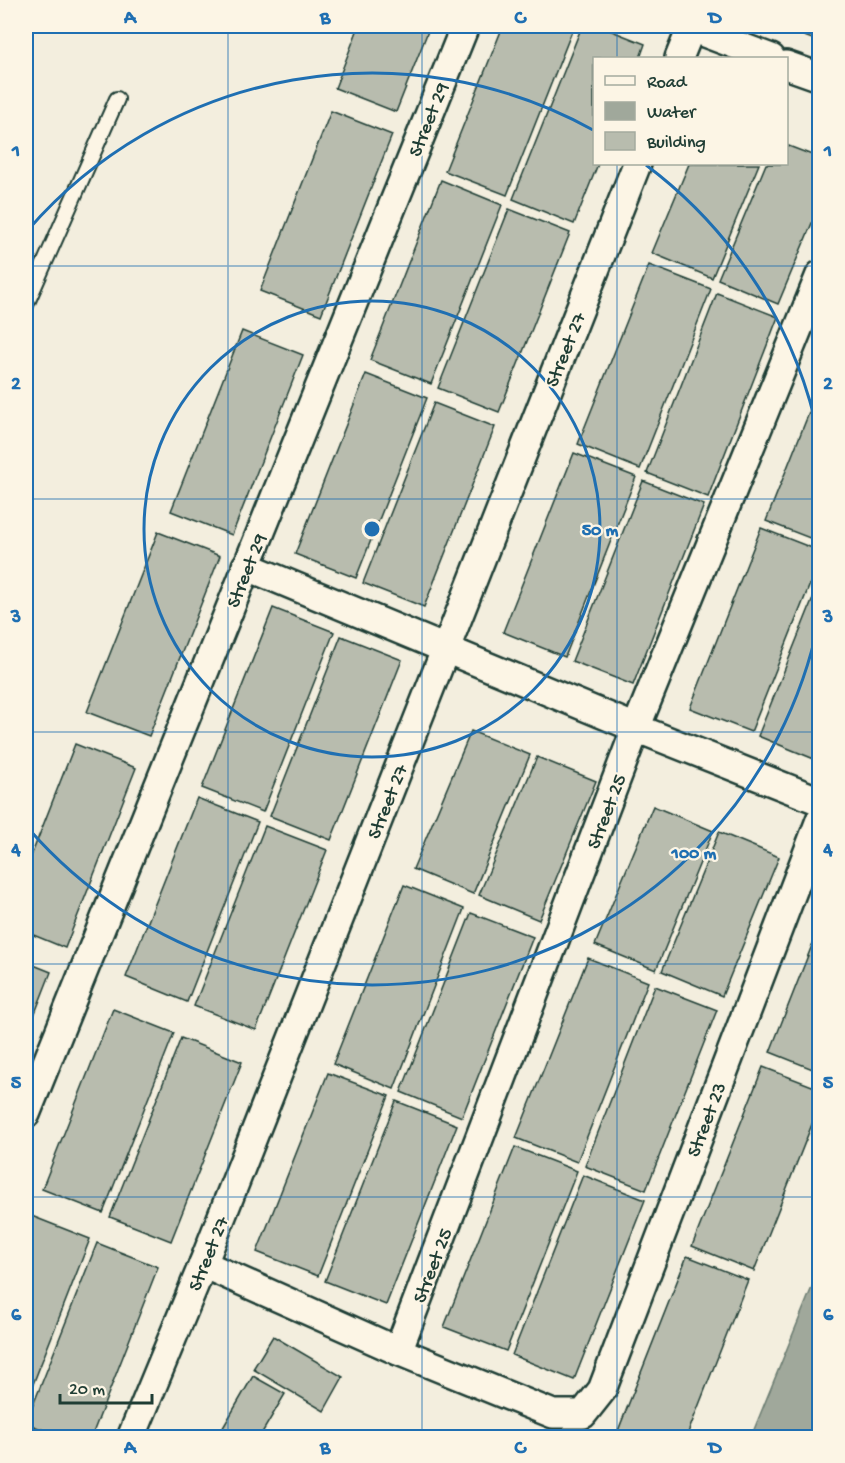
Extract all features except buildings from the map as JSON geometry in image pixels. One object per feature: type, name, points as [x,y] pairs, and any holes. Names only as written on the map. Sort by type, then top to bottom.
[{"type":"street","name":"Street 29","points":[[26,1114],[465,26]]},
{"type":"street","points":[[679,57],[690,26],[768,57]]},
{"type":"street","points":[[788,66],[819,78]]},
{"type":"street","name":"Street 27","points":[[131,1437],[203,1264],[637,165]]},
{"type":"street","name":"Street 25","points":[[398,1351],[636,728],[819,275]]},
{"type":"street","points":[[246,566],[636,728],[819,801]]},
{"type":"street","name":"Street 23","points":[[398,1351],[553,1414],[583,1414],[602,1390],[819,820]]},
{"type":"street","points":[[203,1264],[398,1351]]},
{"type":"lane","points":[[26,305],[117,99]]},
{"type":"water","points":[[819,1270],[819,1437],[751,1437]]}]
